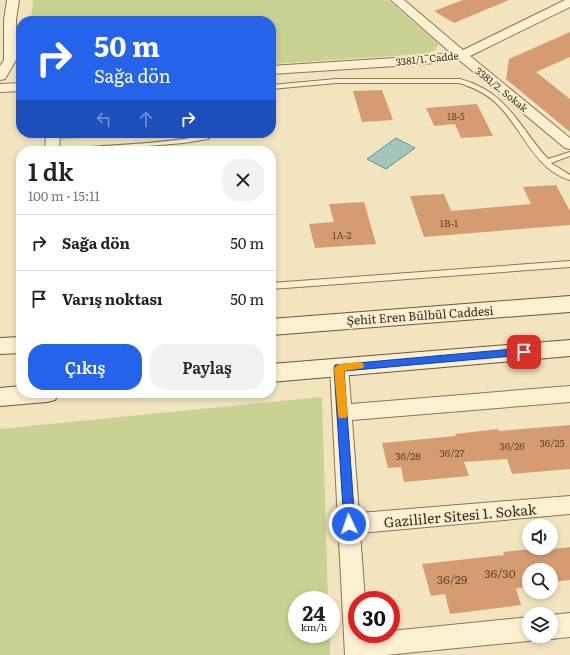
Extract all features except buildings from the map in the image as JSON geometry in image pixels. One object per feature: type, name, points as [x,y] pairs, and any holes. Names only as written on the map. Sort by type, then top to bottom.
[{"type":"main road","name":"Şehit Eren Bülbül Caddesi","points":[[276,327],[570,304]]},
{"type":"main road","points":[[0,346],[16,345]]},
{"type":"main road","points":[[276,373],[570,348]]},
{"type":"main road","points":[[0,397],[16,396]]},
{"type":"street","points":[[0,76],[10,60],[10,20],[13,0]]},
{"type":"street","name":"3381/2. Sokak","points":[[397,0],[570,145]]},
{"type":"street","name":"3381/1. Cadde","points":[[276,70],[426,60],[461,55],[477,49],[570,2]]},
{"type":"street","points":[[0,88],[16,87]]},
{"type":"street","points":[[339,368],[357,650],[522,630]]},
{"type":"street","points":[[343,413],[570,394]]},
{"type":"street","name":"Gazililer Sitesi 1. Sokak","points":[[349,524],[570,505]]},
{"type":"street","points":[[558,626],[570,625]]},
{"type":"lane","points":[[276,87],[336,81],[460,81],[474,84],[486,90],[510,112],[532,145],[550,166],[570,178]]},
{"type":"lane","points":[[122,146],[184,141],[200,138]]},
{"type":"lane","points":[[547,162],[570,154]]},
{"type":"lane","points":[[276,286],[570,264]]},
{"type":"green space","points":[[33,0],[388,0],[439,44],[434,51],[423,54],[276,64],[276,16],[31,16]]},
{"type":"green space","points":[[59,138],[80,138],[59,140]]},
{"type":"green space","points":[[322,397],[328,591],[288,591],[288,643],[330,643],[330,655],[0,655],[0,429]]},
{"type":"water","points":[[396,138],[415,148],[386,169],[367,159]]},
{"type":"slow traffic","points":[[343,415],[339,368],[359,366]]},
{"type":"route","points":[[349,524],[339,368],[524,352]]}]
